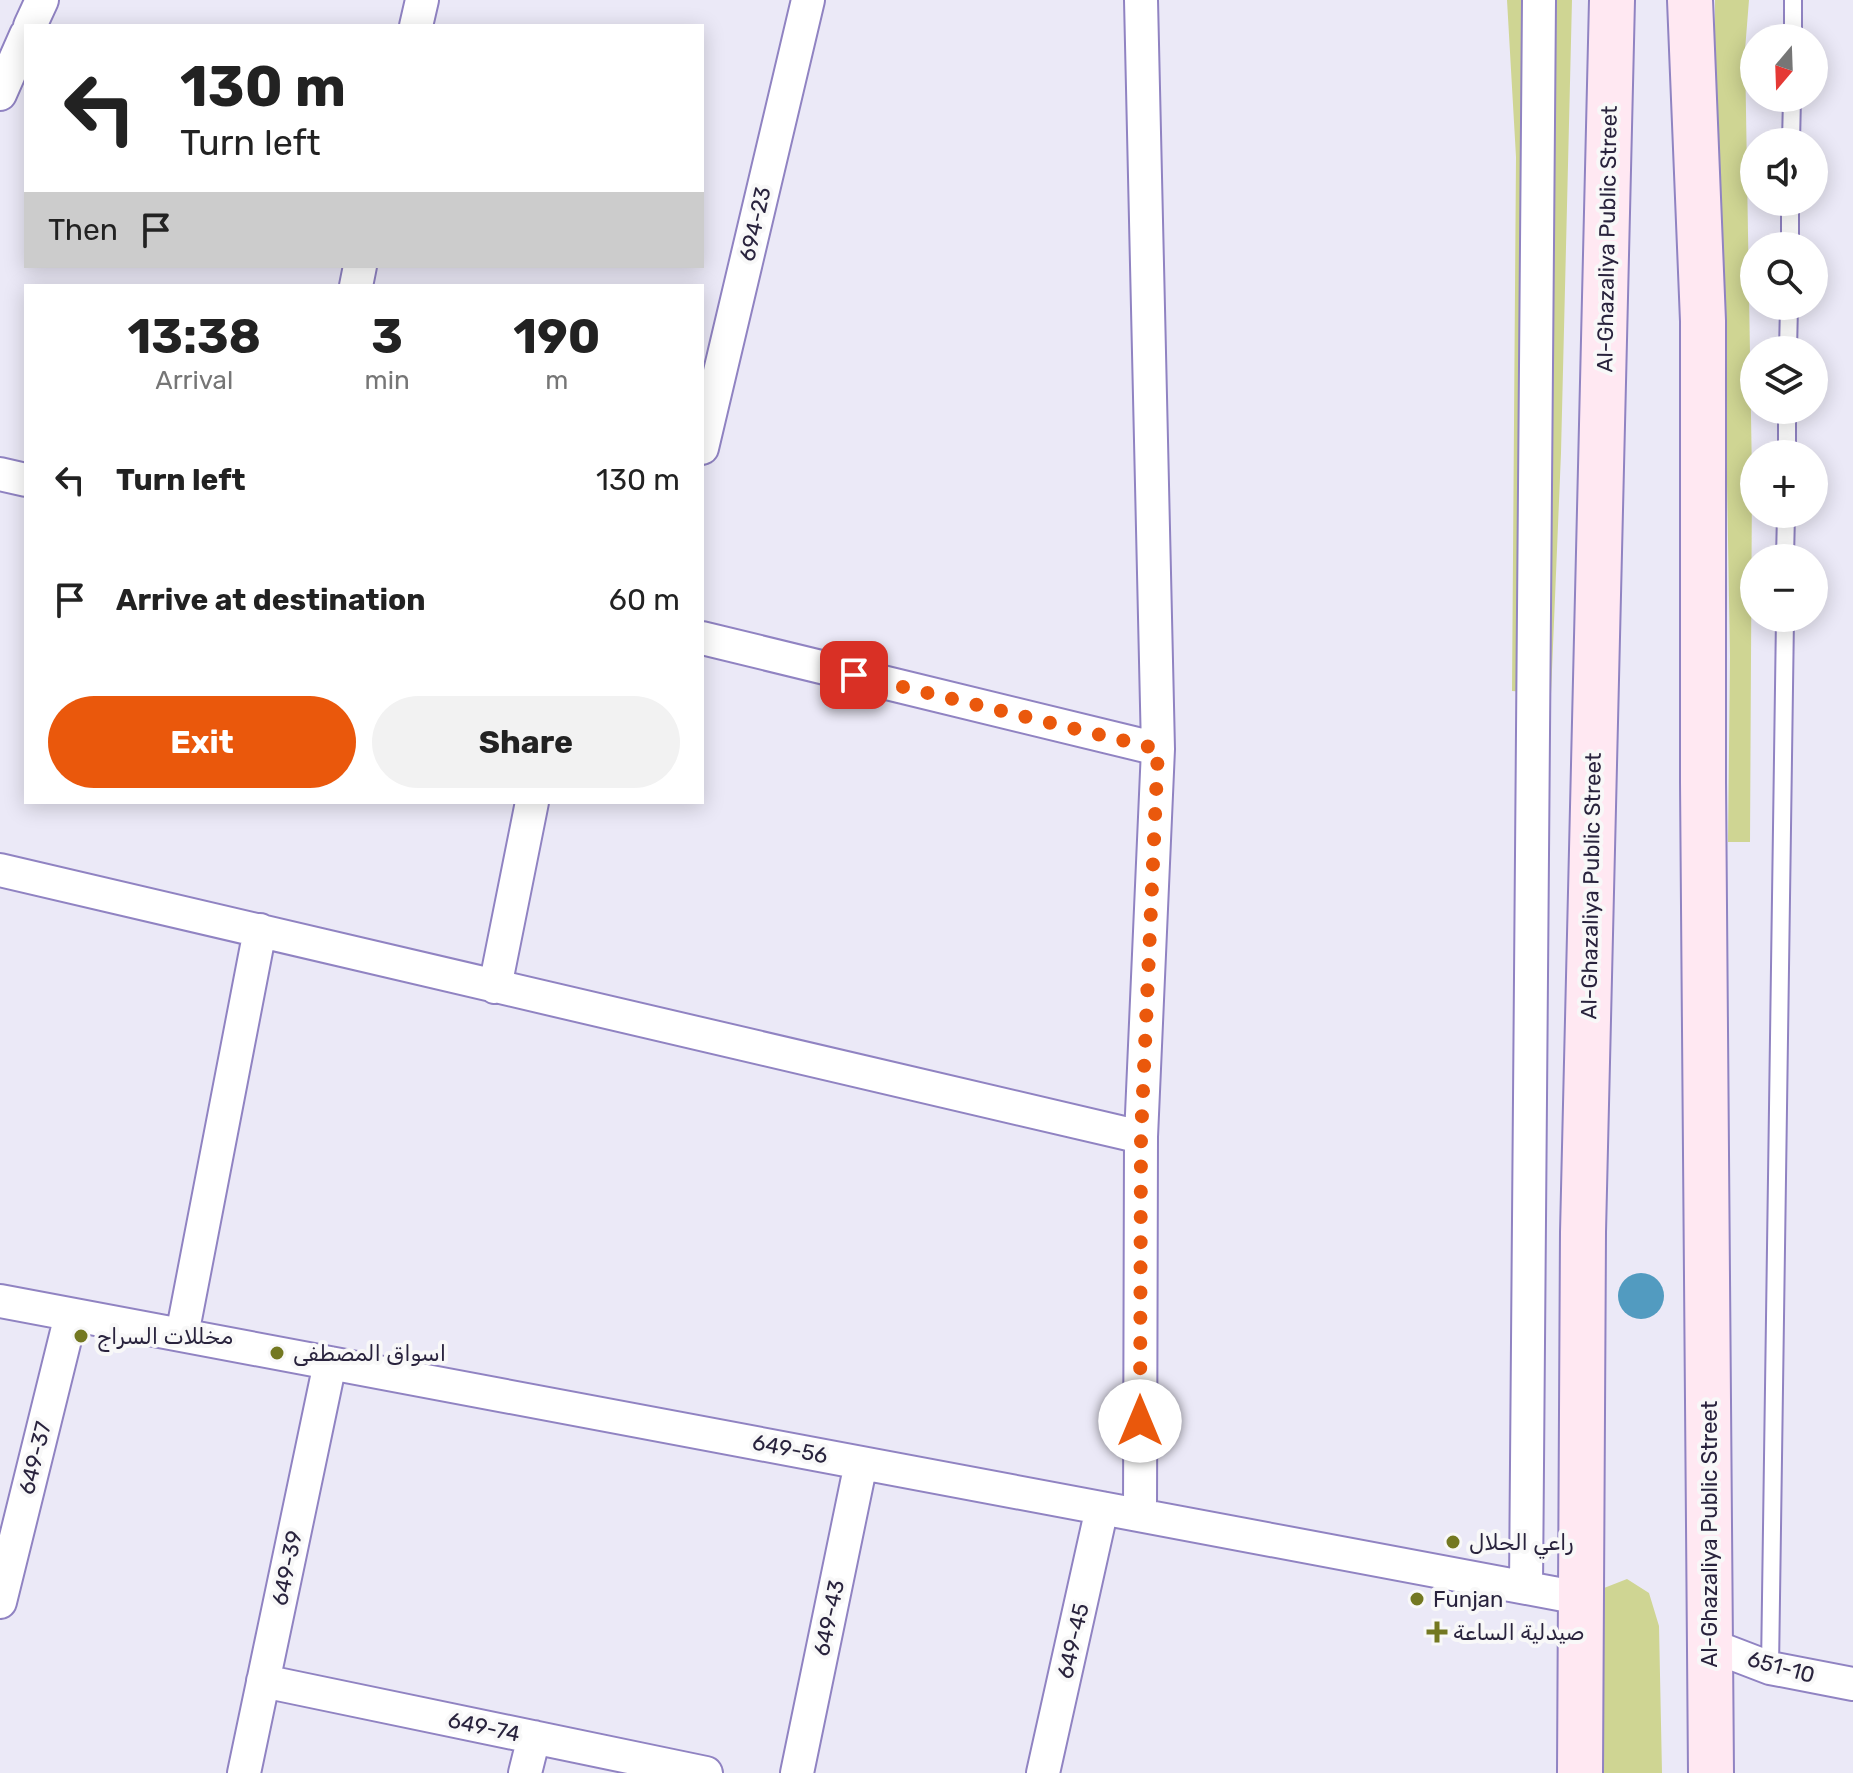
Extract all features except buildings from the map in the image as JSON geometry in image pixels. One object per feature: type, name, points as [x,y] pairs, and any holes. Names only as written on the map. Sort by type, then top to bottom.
[{"type":"main road","name":"Al-Ghazaliya Public Street","points":[[1580,1773],[1583,1232],[1612,0]]},
{"type":"main road","name":"Al-Ghazaliya Public Street","points":[[1690,0],[1703,321],[1711,1773]]},
{"type":"street","points":[[31,24],[42,0]]},
{"type":"street","points":[[416,24],[422,0]]},
{"type":"street","name":"694-23","points":[[704,440],[808,0]]},
{"type":"street","points":[[1140,1515],[1141,1137],[1158,749],[1141,0]]},
{"type":"street","points":[[1526,1587],[1539,0]]},
{"type":"street","points":[[0,94],[24,40]]},
{"type":"street","points":[[0,474],[24,480]]},
{"type":"street","points":[[704,638],[1158,749]]},
{"type":"street","points":[[495,987],[532,804]]},
{"type":"street","points":[[0,870],[1141,1137]]},
{"type":"street","points":[[182,1335],[260,930]]},
{"type":"street","name":"649-56","points":[[0,1301],[1580,1598]]},
{"type":"street","name":"649-37","points":[[0,1602],[71,1315]]},
{"type":"street","name":"649-39","points":[[244,1773],[330,1363]]},
{"type":"street","name":"649-43","points":[[797,1773],[861,1463]]},
{"type":"street","name":"649-45","points":[[1043,1773],[1102,1508]]},
{"type":"street","name":"651-10","points":[[1710,1645],[1770,1668],[1853,1684]]},
{"type":"street","name":"649-74","points":[[263,1681],[706,1773]]},
{"type":"street","points":[[525,1773],[534,1737]]},
{"type":"lane","points":[[1793,0],[1793,24]]},
{"type":"lane","points":[[1770,1668],[1785,632]]},
{"type":"green space","points":[[1507,0],[1572,0],[1561,453],[1551,694],[1512,691],[1516,157]]},
{"type":"green space","points":[[1715,0],[1749,0],[1747,24],[1740,24],[1740,112],[1746,112],[1746,128],[1740,128],[1740,216],[1748,216],[1748,232],[1740,232],[1740,320],[1749,320],[1750,336],[1740,336],[1740,424],[1751,424],[1751,440],[1740,440],[1740,528],[1752,528],[1752,544],[1740,544],[1740,632],[1751,632],[1750,842],[1728,842],[1730,656],[1727,481],[1713,240]]},
{"type":"green space","points":[[1627,1579],[1649,1593],[1659,1626],[1662,1773],[1591,1773],[1599,1590]]},
{"type":"water","points":[[1641,1273],[1657,1280],[1664,1296],[1657,1312],[1641,1319],[1625,1312],[1618,1296],[1625,1280]]},
{"type":"place","name":"مخللات السراج","points":[[81,1336]]},
{"type":"place","name":"اسواق المصطفى","points":[[277,1353]]},
{"type":"place","name":"راعي الحلال","points":[[1453,1542]]},
{"type":"place","name":"Funjan","points":[[1417,1599]]},
{"type":"place","name":"صيدلية الساعة","points":[[1437,1632]]},
{"type":"route","points":[[854,675],[1158,749],[1141,1137],[1140,1421]]}]
